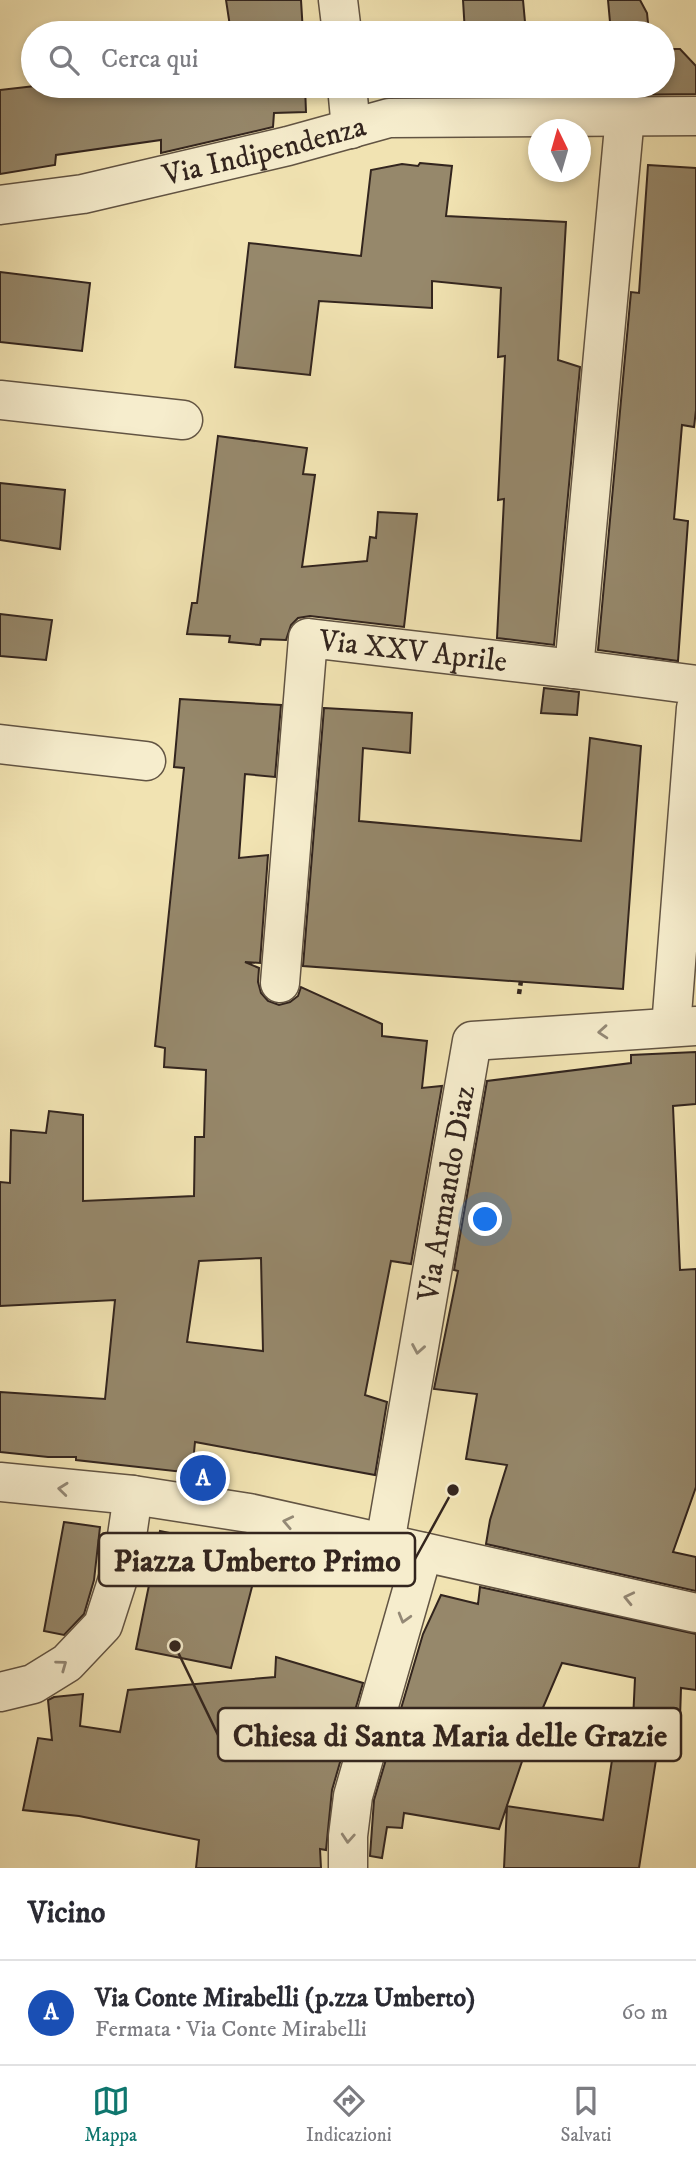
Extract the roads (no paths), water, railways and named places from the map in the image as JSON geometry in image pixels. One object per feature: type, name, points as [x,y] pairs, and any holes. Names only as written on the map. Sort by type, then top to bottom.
[{"type":"street","points":[[338,0],[341,21]]},
{"type":"street","points":[[348,98],[351,129]]},
{"type":"street","points":[[574,668],[625,116]]},
{"type":"street","name":"Via Indipendenza","points":[[0,205],[83,194],[288,146],[389,118],[696,116]]},
{"type":"street","points":[[0,400],[183,420]]},
{"type":"street","name":"Via XXV Aprile","points":[[280,983],[307,638],[574,668],[696,685]]},
{"type":"street","points":[[684,1026],[696,708]]},
{"type":"street","points":[[0,744],[146,761]]},
{"type":"street","name":"Via Armando Diaz","points":[[385,1542],[472,1041],[684,1026]]},
{"type":"street","points":[[0,1482],[133,1495],[249,1513],[696,1613]]},
{"type":"street","points":[[0,1692],[33,1684],[67,1663],[103,1625],[123,1563],[133,1495]]},
{"type":"street","points":[[348,1868],[348,1836],[353,1796],[423,1552]]},
{"type":"place","name":"Via Conte Mirabelli (p.zza Umberto)","points":[[203,1478]]},
{"type":"place","name":"Piazza Umberto Primo","points":[[453,1490]]},
{"type":"place","name":"Chiesa di Santa Maria delle Grazie","points":[[175,1646]]}]
